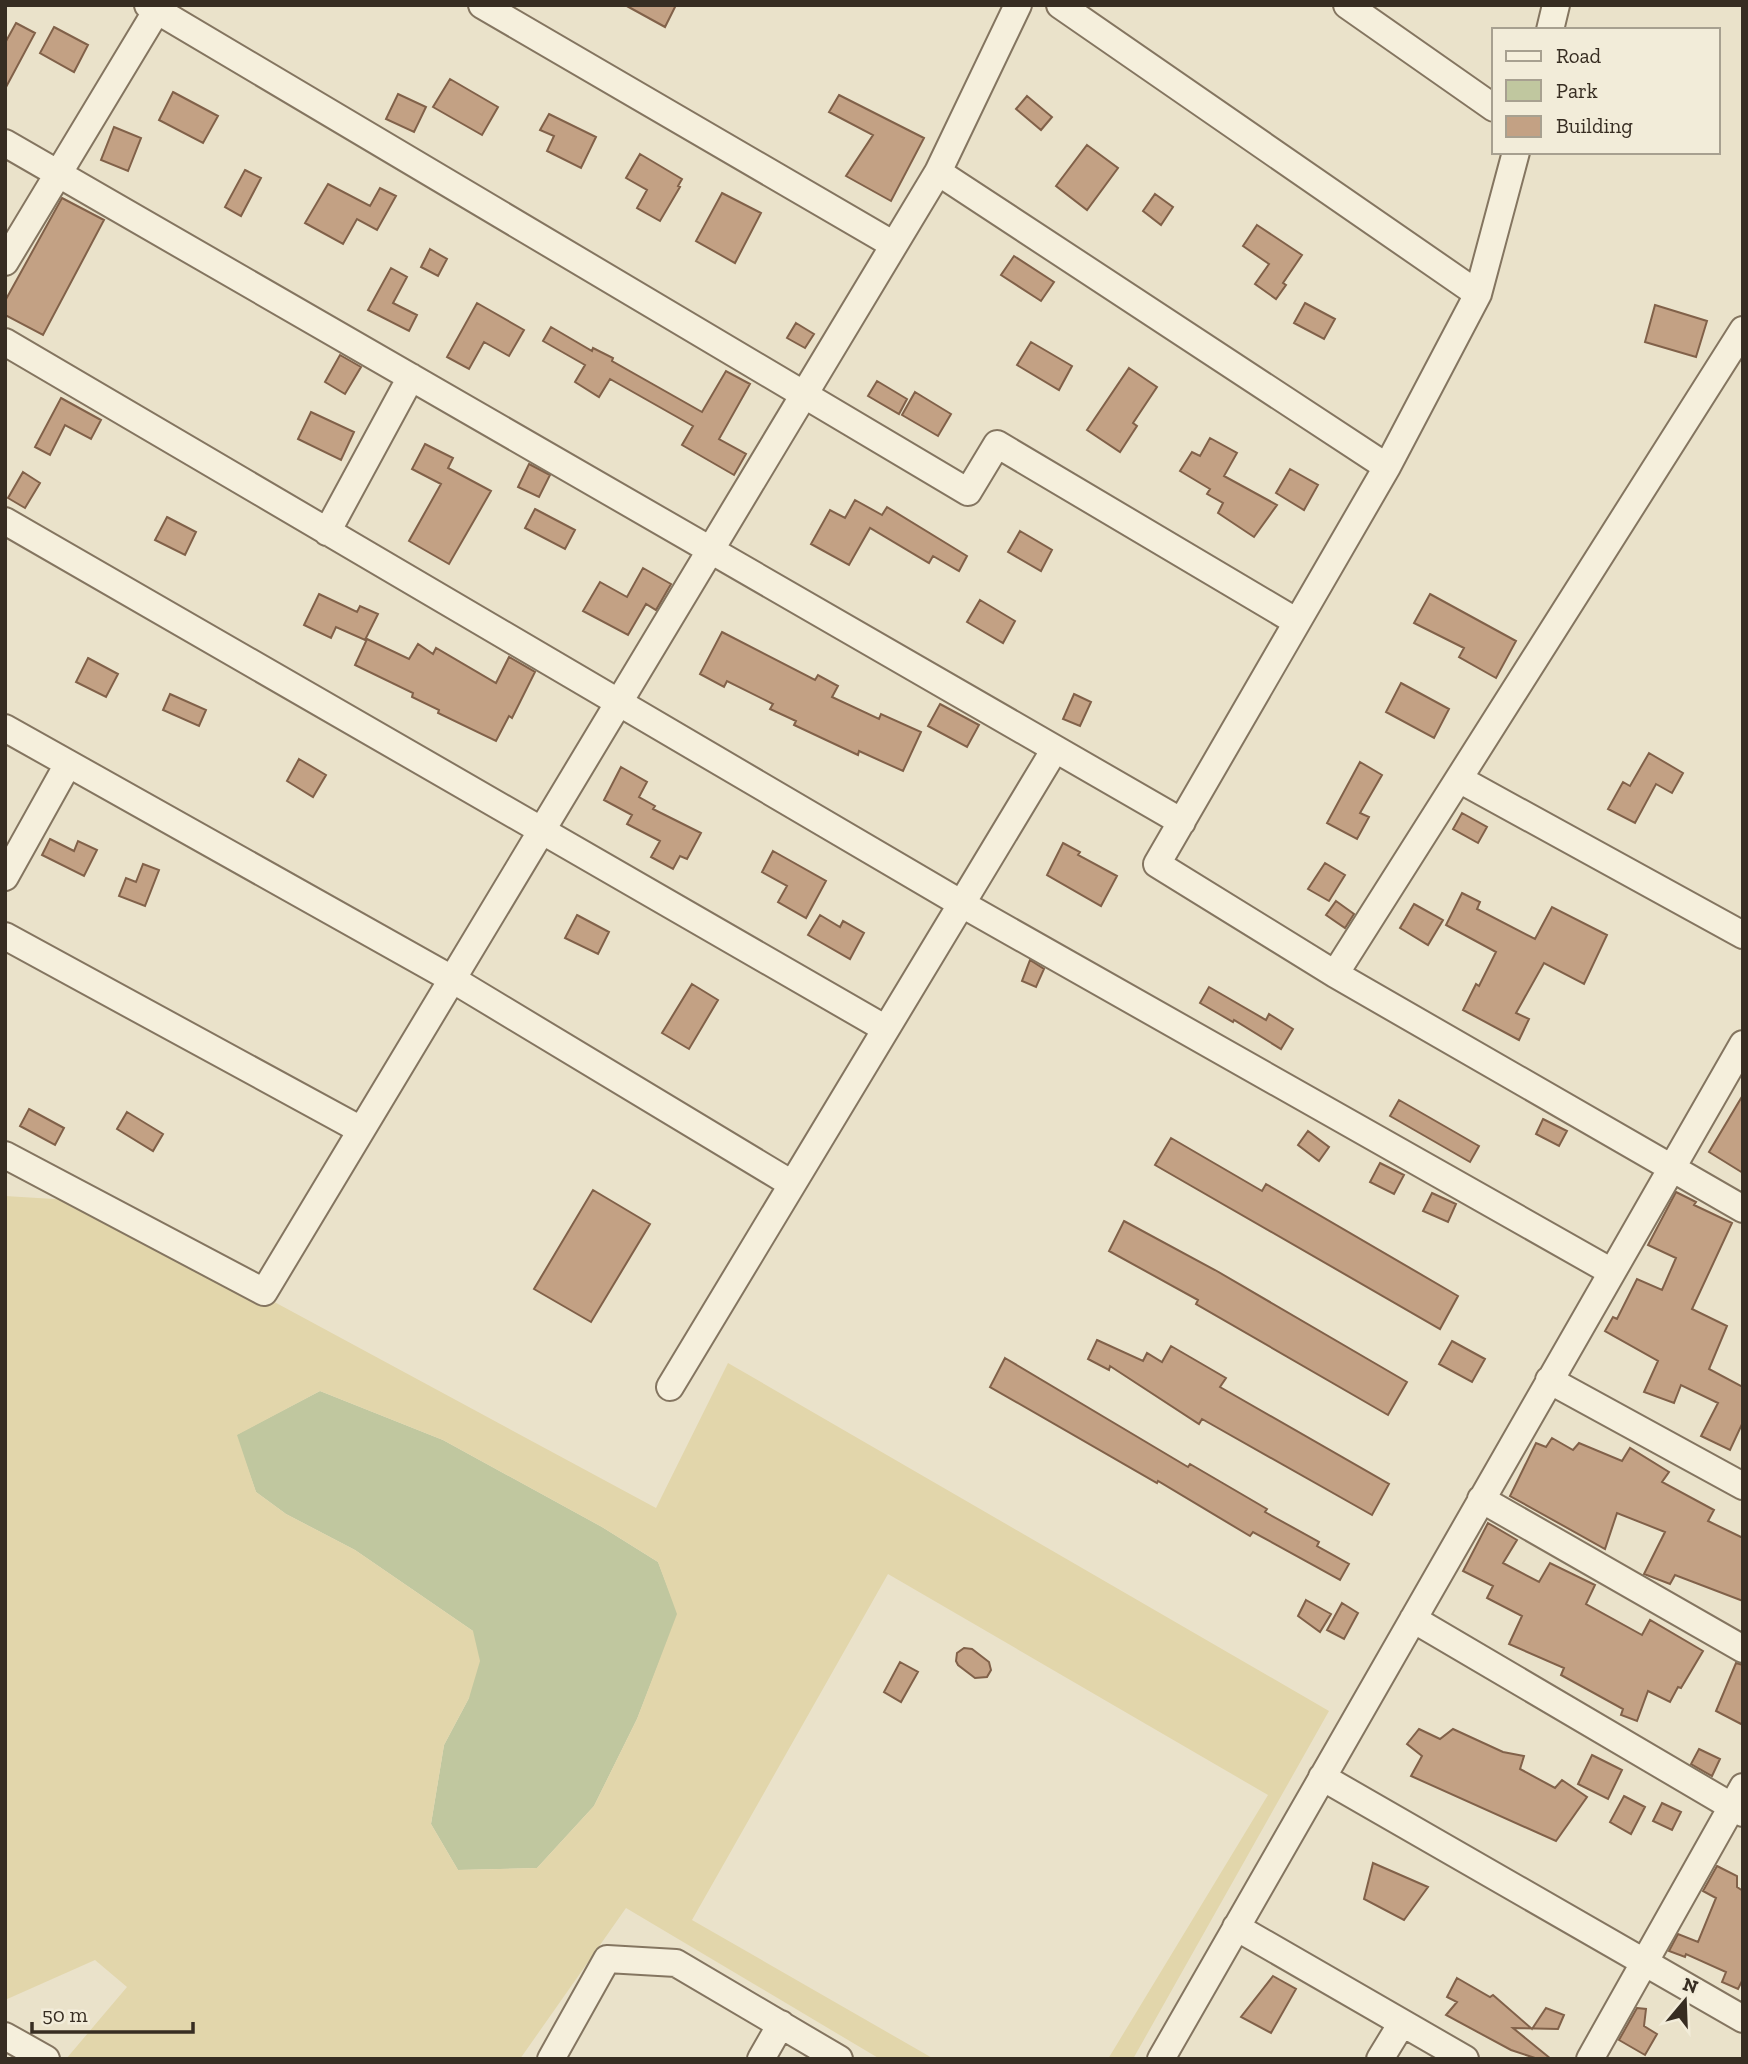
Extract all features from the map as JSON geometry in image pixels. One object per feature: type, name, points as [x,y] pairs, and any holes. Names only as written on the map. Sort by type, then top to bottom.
[{"type":"street","points":[[482,5],[894,245]]},
{"type":"street","points":[[5,1155],[264,1292],[938,172],[1018,5]]},
{"type":"street","points":[[1060,5],[1478,295]]},
{"type":"street","points":[[1347,5],[1492,107]]},
{"type":"street","points":[[1550,28],[1556,5]]},
{"type":"street","points":[[5,262],[155,7],[968,492],[997,444],[1297,622]]},
{"type":"street","points":[[5,143],[1182,822]]},
{"type":"street","points":[[1516,154],[1478,295],[1387,467],[1157,864],[1335,974],[1743,1209]]},
{"type":"street","points":[[938,172],[1387,467]]},
{"type":"street","points":[[1335,974],[1743,330]]},
{"type":"street","points":[[5,342],[962,904],[1612,1272]]},
{"type":"street","points":[[327,532],[411,377]]},
{"type":"street","points":[[5,521],[886,1029]]},
{"type":"street","points":[[5,729],[452,979],[792,1184]]},
{"type":"street","points":[[670,1387],[1055,749]]},
{"type":"street","points":[[5,877],[68,764]]},
{"type":"street","points":[[1459,779],[1743,935]]},
{"type":"street","points":[[5,936],[361,1130]]},
{"type":"street","points":[[1161,2059],[1743,1044]]},
{"type":"street","points":[[1549,1380],[1743,1486]]},
{"type":"street","points":[[1481,1499],[1743,1649]]},
{"type":"street","points":[[1413,1619],[1739,1802],[1590,2059]]},
{"type":"street","points":[[1322,1777],[1743,2019]]},
{"type":"street","points":[[1236,1927],[1465,2059]]},
{"type":"street","points":[[551,2059],[607,1959],[676,1963],[839,2059]]},
{"type":"street","points":[[1380,2059],[1402,2022]]},
{"type":"street","points":[[761,2059],[781,2024]]},
{"type":"street","points":[[5,2036],[46,2059]]},
{"type":"green space","points":[[320,1391],[443,1440],[602,1527],[658,1562],[678,1614],[637,1719],[594,1806],[537,1868],[458,1870],[431,1824],[444,1745],[469,1698],[473,1631],[355,1550],[286,1514],[256,1492],[236,1435]]},
{"type":"sand","points":[[5,1196],[87,1201],[656,1508],[728,1363],[1329,1711],[1133,2059],[1108,2059],[1268,1795],[888,1574],[692,1920],[934,2059],[880,2059],[626,1908],[520,2059],[66,2059],[127,1987],[95,1960],[5,2000]],"holes":[[[320,1391],[443,1440],[602,1527],[658,1562],[677,1614],[637,1719],[594,1806],[537,1868],[458,1870],[431,1824],[444,1745],[469,1698],[480,1661],[473,1631],[355,1550],[286,1514],[256,1492],[237,1435]]]},
{"type":"building","points":[[625,5],[676,5],[665,27]]},
{"type":"building","points":[[16,23],[35,33],[5,89],[5,43]]},
{"type":"building","points":[[54,27],[88,45],[74,72],[40,53]]},
{"type":"building","points":[[450,79],[498,107],[482,135],[433,107]]},
{"type":"building","points":[[173,92],[218,116],[203,143],[159,120]]},
{"type":"building","points":[[398,94],[426,107],[414,132],[386,119]]},
{"type":"building","points":[[839,95],[924,138],[891,201],[846,176],[873,135],[829,112]]},
{"type":"building","points":[[1027,96],[1052,117],[1041,130],[1016,109]]},
{"type":"building","points":[[549,114],[596,137],[581,168],[547,151],[554,136],[540,130]]},
{"type":"building","points":[[114,127],[141,138],[128,171],[101,160]]},
{"type":"building","points":[[1087,145],[1118,168],[1087,210],[1056,186]]},
{"type":"building","points":[[640,154],[682,179],[660,221],[637,208],[647,190],[626,178]]},
{"type":"building","points":[[245,170],[261,178],[241,216],[225,207]]},
{"type":"building","points":[[328,184],[370,206],[380,188],[396,196],[377,230],[357,219],[343,244],[305,223]]},
{"type":"building","points":[[722,193],[761,213],[735,263],[696,241]]},
{"type":"building","points":[[1155,194],[1173,207],[1161,225],[1143,211]]},
{"type":"building","points":[[62,198],[104,220],[43,335],[5,315],[5,301]]},
{"type":"building","points":[[1257,225],[1302,255],[1283,283],[1286,285],[1276,299],[1255,284],[1269,264],[1243,246]]},
{"type":"building","points":[[430,249],[447,259],[438,276],[421,267]]},
{"type":"building","points":[[1014,256],[1054,282],[1041,301],[1001,275]]},
{"type":"building","points":[[391,268],[407,277],[393,303],[417,315],[409,331],[368,310]]},
{"type":"building","points":[[477,303],[524,330],[509,356],[484,342],[469,369],[447,357]]},
{"type":"building","points":[[1305,303],[1335,319],[1324,339],[1294,323]]},
{"type":"building","points":[[1655,305],[1707,321],[1696,357],[1645,342]]},
{"type":"building","points":[[796,323],[814,334],[805,348],[787,338]]},
{"type":"building","points":[[551,327],[592,351],[593,348],[613,358],[612,361],[702,412],[726,371],[750,384],[719,439],[746,454],[734,475],[682,445],[693,426],[610,379],[599,397],[575,382],[585,365],[543,341]]},
{"type":"building","points":[[1031,342],[1072,366],[1059,390],[1017,365]]},
{"type":"building","points":[[340,355],[361,367],[345,394],[325,382]]},
{"type":"building","points":[[1129,368],[1157,387],[1133,423],[1137,426],[1120,452],[1087,430]]},
{"type":"building","points":[[877,381],[907,399],[899,414],[868,396]]},
{"type":"building","points":[[915,392],[951,414],[938,436],[902,415]]},
{"type":"building","points":[[61,398],[101,420],[91,439],[65,425],[50,455],[35,447]]},
{"type":"building","points":[[311,412],[354,432],[341,460],[298,439]]},
{"type":"building","points":[[1210,438],[1237,453],[1224,476],[1277,505],[1254,537],[1218,513],[1223,503],[1207,494],[1210,489],[1180,471],[1192,452],[1200,456]]},
{"type":"building","points":[[425,444],[453,458],[448,468],[491,491],[449,564],[409,541],[441,484],[412,469]]},
{"type":"building","points":[[529,464],[550,475],[539,497],[518,487]]},
{"type":"building","points":[[1290,469],[1318,485],[1304,510],[1276,493]]},
{"type":"building","points":[[23,472],[40,483],[25,508],[8,498]]},
{"type":"building","points":[[855,500],[882,515],[887,507],[967,556],[959,571],[933,556],[929,563],[870,528],[849,565],[811,544],[830,510],[845,518]]},
{"type":"building","points":[[535,509],[575,530],[565,549],[525,528]]},
{"type":"building","points":[[167,517],[196,532],[185,555],[155,540]]},
{"type":"building","points":[[1020,531],[1052,550],[1041,571],[1008,552]]},
{"type":"building","points":[[643,568],[671,584],[656,610],[646,604],[628,635],[583,611],[600,582],[627,597]]},
{"type":"building","points":[[319,594],[357,612],[360,606],[378,614],[365,640],[336,627],[331,638],[304,625]]},
{"type":"building","points":[[1430,594],[1516,641],[1496,678],[1459,657],[1464,648],[1414,623]]},
{"type":"building","points":[[980,600],[1015,621],[1003,643],[967,622]]},
{"type":"building","points":[[722,632],[815,680],[818,675],[838,686],[832,697],[879,719],[881,714],[921,732],[903,771],[859,751],[858,755],[794,725],[796,721],[770,709],[773,704],[727,681],[724,687],[700,674]]},
{"type":"building","points":[[367,639],[409,659],[418,644],[433,654],[436,648],[496,683],[509,657],[535,672],[512,718],[509,716],[496,741],[438,713],[439,710],[412,697],[413,693],[355,665]]},
{"type":"building","points":[[88,658],[118,674],[106,697],[76,682]]},
{"type":"building","points":[[1401,683],[1449,709],[1434,738],[1386,712]]},
{"type":"building","points":[[170,694],[206,710],[199,726],[163,710]]},
{"type":"building","points":[[1074,694],[1091,702],[1080,726],[1063,719]]},
{"type":"building","points":[[940,704],[979,725],[967,747],[928,726]]},
{"type":"building","points":[[1649,753],[1683,773],[1672,793],[1656,784],[1635,823],[1608,809],[1623,782],[1630,786]]},
{"type":"building","points":[[299,759],[326,775],[313,797],[287,781]]},
{"type":"building","points":[[1360,762],[1382,775],[1360,813],[1369,817],[1357,839],[1327,823]]},
{"type":"building","points":[[621,767],[647,782],[639,797],[655,806],[653,809],[701,833],[687,859],[680,856],[673,869],[651,857],[660,841],[627,824],[632,815],[604,800]]},
{"type":"building","points":[[1462,813],[1487,827],[1478,843],[1453,829]]},
{"type":"building","points":[[50,839],[74,851],[78,841],[97,850],[84,876],[42,855]]},
{"type":"building","points":[[1063,843],[1080,852],[1078,855],[1117,876],[1101,906],[1047,875]]},
{"type":"building","points":[[773,851],[826,881],[806,918],[778,902],[787,886],[762,872]]},
{"type":"building","points":[[1325,863],[1345,875],[1329,901],[1308,889]]},
{"type":"building","points":[[143,864],[159,870],[145,906],[119,896],[126,878],[136,882]]},
{"type":"building","points":[[1462,893],[1480,902],[1477,909],[1535,939],[1552,907],[1607,935],[1584,984],[1544,963],[1516,1013],[1529,1019],[1519,1040],[1463,1010],[1496,952],[1446,925]]},
{"type":"building","points":[[1336,901],[1354,914],[1345,928],[1326,915]]},
{"type":"building","points":[[1414,904],[1443,920],[1428,945],[1400,928]]},
{"type":"building","points":[[577,915],[609,932],[598,954],[565,938]]},
{"type":"building","points":[[820,915],[840,927],[843,921],[864,933],[850,959],[808,935]]},
{"type":"building","points":[[1030,960],[1044,969],[1036,987],[1022,981]]},
{"type":"building","points":[[692,984],[718,1000],[689,1049],[662,1033]]},
{"type":"building","points":[[1209,987],[1266,1020],[1269,1014],[1293,1029],[1281,1049],[1200,1003]]},
{"type":"building","points":[[1743,1095],[1743,1173],[1709,1152]]},
{"type":"building","points":[[1399,1100],[1479,1146],[1470,1162],[1390,1116]]},
{"type":"building","points":[[29,1109],[64,1128],[55,1145],[20,1126]]},
{"type":"building","points":[[127,1112],[163,1134],[153,1151],[117,1129]]},
{"type":"building","points":[[1543,1119],[1567,1131],[1559,1146],[1536,1134]]},
{"type":"building","points":[[1308,1131],[1329,1147],[1319,1161],[1298,1145]]},
{"type":"building","points":[[1171,1138],[1262,1191],[1266,1184],[1458,1296],[1440,1329],[1155,1165]]},
{"type":"building","points":[[1380,1163],[1404,1175],[1394,1194],[1370,1182]]},
{"type":"building","points":[[593,1190],[650,1224],[591,1322],[534,1289]]},
{"type":"building","points":[[1676,1192],[1696,1202],[1694,1205],[1732,1223],[1692,1309],[1727,1326],[1709,1369],[1743,1387],[1743,1422],[1730,1450],[1701,1436],[1718,1403],[1681,1385],[1674,1403],[1644,1392],[1658,1361],[1605,1331],[1613,1317],[1617,1319],[1637,1279],[1662,1290],[1676,1258],[1648,1245]]},
{"type":"building","points":[[1432,1193],[1456,1204],[1448,1222],[1423,1211]]},
{"type":"building","points":[[1124,1221],[1215,1270],[1407,1382],[1388,1415],[1196,1304],[1198,1300],[1109,1251]]},
{"type":"building","points":[[1097,1340],[1143,1361],[1147,1353],[1162,1362],[1171,1346],[1226,1378],[1220,1387],[1389,1484],[1372,1515],[1202,1419],[1199,1424],[1110,1366],[1109,1370],[1088,1359]]},
{"type":"building","points":[[1452,1341],[1485,1359],[1472,1382],[1439,1364]]},
{"type":"building","points":[[1005,1358],[1188,1467],[1190,1464],[1267,1509],[1265,1512],[1319,1542],[1317,1546],[1349,1564],[1340,1580],[1253,1532],[1250,1536],[990,1387]]},
{"type":"building","points":[[1552,1438],[1573,1450],[1579,1443],[1622,1461],[1630,1448],[1669,1472],[1662,1482],[1714,1510],[1708,1521],[1743,1538],[1743,1601],[1675,1575],[1670,1584],[1644,1574],[1665,1532],[1617,1513],[1605,1549],[1510,1496],[1536,1443],[1546,1447]]},
{"type":"building","points":[[1488,1523],[1517,1540],[1503,1563],[1539,1582],[1550,1563],[1595,1585],[1586,1604],[1642,1635],[1650,1620],[1703,1651],[1670,1702],[1648,1691],[1637,1721],[1621,1715],[1623,1709],[1561,1675],[1564,1668],[1509,1644],[1522,1616],[1487,1598],[1493,1586],[1463,1571]]},
{"type":"building","points":[[1306,1600],[1331,1614],[1320,1632],[1298,1616]]},
{"type":"building","points":[[1342,1603],[1358,1613],[1344,1639],[1327,1630]]},
{"type":"building","points":[[964,1648],[972,1649],[989,1662],[991,1670],[987,1677],[975,1678],[958,1665],[957,1653]]},
{"type":"building","points":[[900,1662],[918,1672],[901,1702],[884,1692]]},
{"type":"building","points":[[1736,1663],[1743,1665],[1743,1725],[1716,1711]]},
{"type":"building","points":[[1419,1729],[1440,1739],[1453,1729],[1503,1752],[1524,1756],[1520,1769],[1555,1788],[1562,1780],[1587,1797],[1556,1841],[1411,1776],[1422,1756],[1407,1744]]},
{"type":"building","points":[[1699,1749],[1720,1759],[1712,1776],[1691,1764]]},
{"type":"building","points":[[1592,1755],[1622,1770],[1608,1799],[1578,1784]]},
{"type":"building","points":[[1624,1796],[1645,1807],[1631,1834],[1610,1822]]},
{"type":"building","points":[[1662,1803],[1681,1812],[1672,1830],[1653,1821]]},
{"type":"building","points":[[1373,1863],[1428,1887],[1404,1920],[1364,1899]]},
{"type":"building","points":[[1717,1866],[1737,1876],[1737,1887],[1743,1891],[1743,1979],[1738,1989],[1722,1982],[1726,1972],[1686,1954],[1685,1957],[1669,1951],[1678,1934],[1698,1942],[1716,1898],[1703,1891]]},
{"type":"building","points":[[1273,1976],[1296,1989],[1271,2033],[1241,2017]]},
{"type":"building","points":[[1457,1978],[1490,1997],[1493,1995],[1531,2028],[1513,2028],[1551,2059],[1538,2059],[1511,2050],[1446,2015],[1457,2002],[1447,1997]]},
{"type":"building","points":[[1546,2008],[1564,2015],[1558,2029],[1532,2028]]},
{"type":"building","points":[[1637,2008],[1646,2009],[1644,2026],[1657,2034],[1645,2055],[1619,2040]]}]
